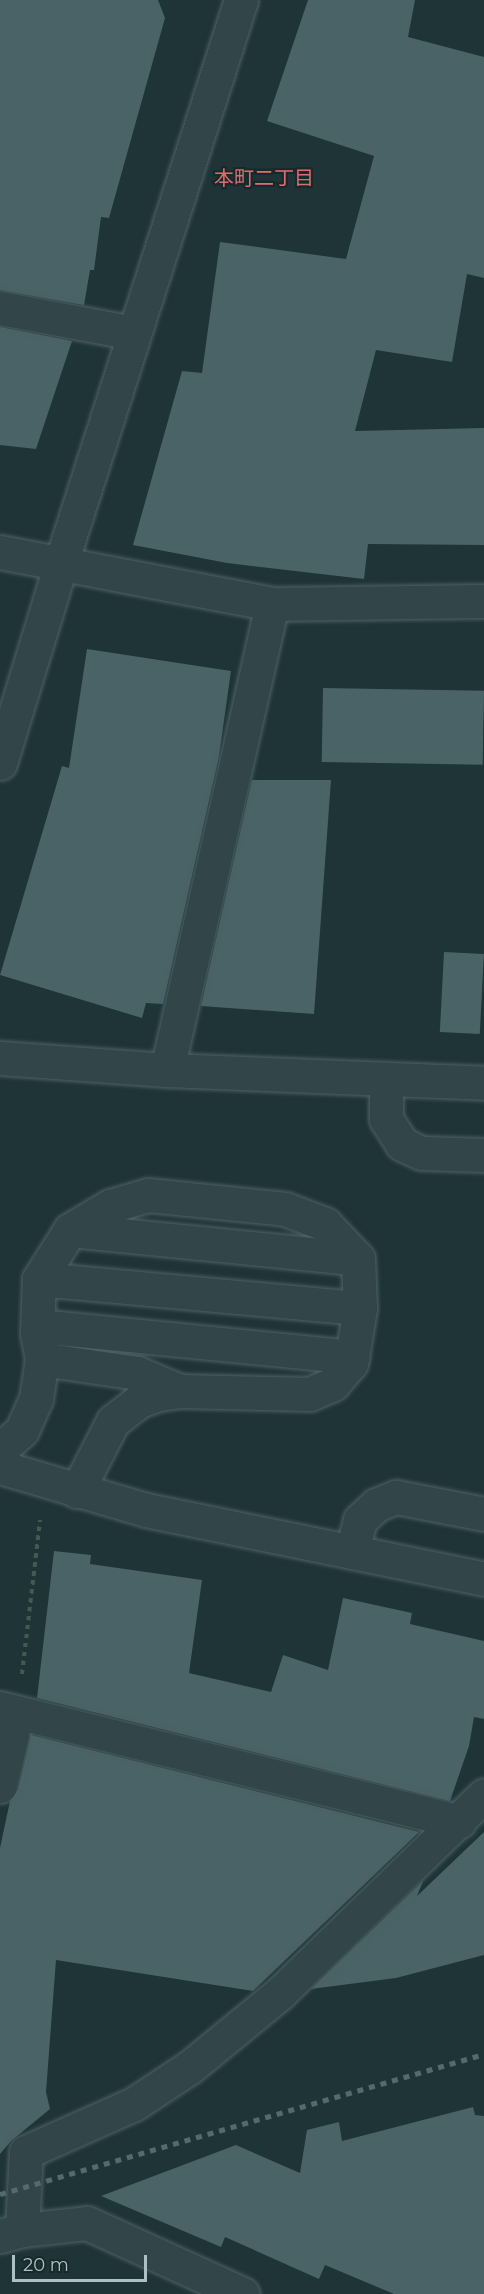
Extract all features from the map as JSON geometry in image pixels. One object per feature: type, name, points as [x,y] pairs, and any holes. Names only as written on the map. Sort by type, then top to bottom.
[{"type":"street","points":[[0,763],[61,563],[242,0]]},
{"type":"street","points":[[0,308],[134,333]]},
{"type":"street","points":[[0,552],[272,604],[484,602]]},
{"type":"street","points":[[167,1070],[272,604]]},
{"type":"street","points":[[0,1058],[167,1070],[484,1083]]},
{"type":"street","points":[[386,1079],[386,1119],[402,1144],[420,1153],[484,1155]]},
{"type":"street","points":[[0,1450],[22,1430],[36,1399],[42,1359],[38,1326],[39,1279],[70,1230],[110,1206],[148,1195],[214,1199],[285,1209],[325,1224],[358,1259],[360,1308],[351,1363],[333,1384],[310,1394],[180,1391],[159,1394],[140,1401],[113,1421],[77,1491]]},
{"type":"street","points":[[70,1230],[358,1259]]},
{"type":"street","points":[[39,1279],[360,1308]]},
{"type":"street","points":[[38,1326],[352,1356]]},
{"type":"street","points":[[42,1359],[137,1373],[180,1391]]},
{"type":"street","points":[[0,1467],[146,1510],[484,1579]]},
{"type":"street","points":[[352,1552],[360,1520],[376,1505],[396,1497],[484,1514]]},
{"type":"street","points":[[0,1786],[9,1711],[459,1822]]},
{"type":"street","points":[[243,2294],[87,2223],[11,2233],[26,2152],[134,2104],[190,2067],[280,1993],[484,1796]]},
{"type":"path","points":[[9,1711],[44,1481]]},
{"type":"building","points":[[0,0],[158,0],[165,18],[109,218],[101,217],[94,270],[90,270],[84,305],[0,290]]},
{"type":"building","points":[[308,0],[415,0],[408,37],[484,57],[484,278],[467,274],[452,362],[376,350],[355,431],[484,428],[484,545],[368,544],[364,579],[227,563],[133,545],[182,371],[202,373],[220,242],[346,259],[374,156],[267,121]]},
{"type":"building","points":[[0,327],[72,341],[36,449],[0,445]]},
{"type":"building","points":[[87,649],[231,671],[219,756],[163,1004],[146,1003],[142,1018],[0,975],[62,766],[69,768]]},
{"type":"building","points":[[323,688],[484,691],[483,765],[322,762]]},
{"type":"building","points":[[252,780],[331,780],[314,1014],[201,1006]]},
{"type":"building","points":[[444,952],[484,954],[480,1034],[440,1032]]},
{"type":"building","points":[[54,1551],[91,1555],[90,1564],[202,1580],[189,1673],[271,1692],[283,1655],[328,1670],[343,1598],[412,1613],[410,1624],[484,1641],[484,1719],[474,1717],[469,1746],[450,1801],[37,1698]]},
{"type":"building","points":[[31,1735],[419,1832],[253,1991],[56,1960],[46,2092],[50,2109],[11,2141],[0,2154],[0,1848],[10,1801],[18,1790]]},
{"type":"building","points":[[484,1832],[484,1955],[396,1978],[311,1989],[423,1881],[417,1896]]},
{"type":"building","points":[[473,2107],[475,2115],[484,2116],[484,2294],[394,2294],[325,2265],[319,2279],[225,2237],[221,2247],[101,2196],[236,2145],[300,2173],[307,2130],[339,2122],[342,2141]]},
{"type":"railway","points":[[0,2194],[484,2054]]},
{"type":"district","name":"本町二丁目","points":[[264,178]]}]
